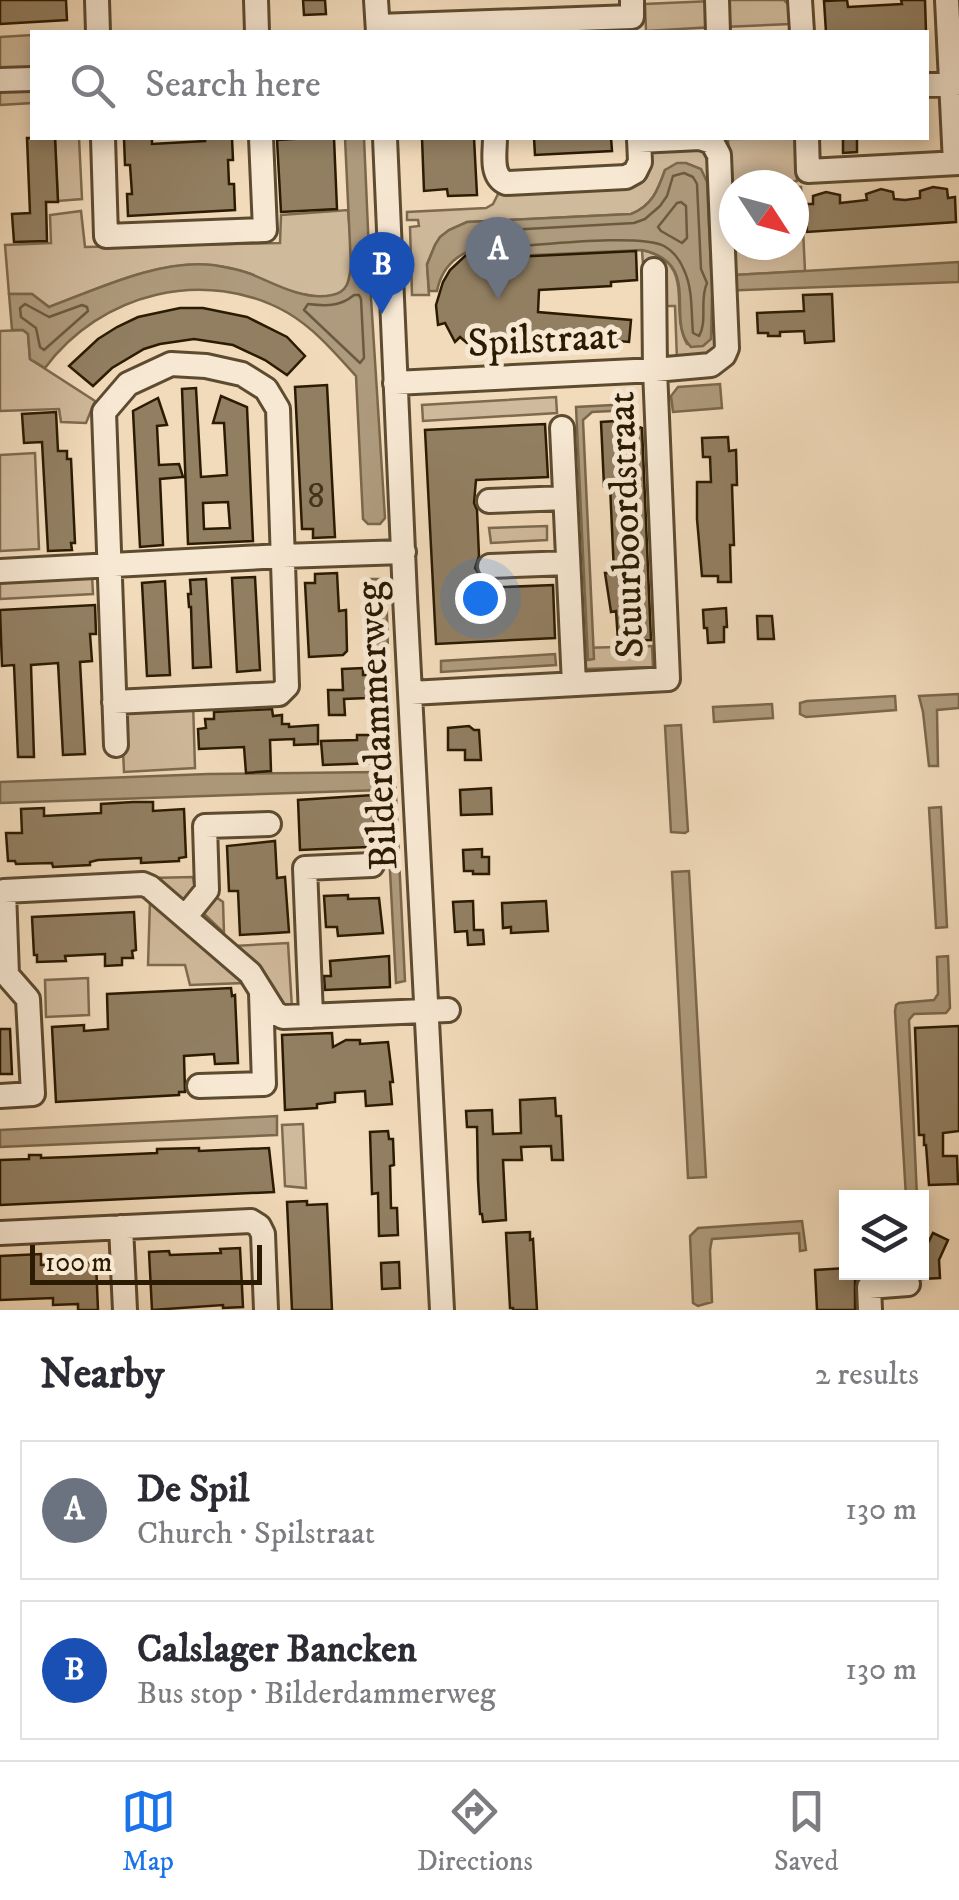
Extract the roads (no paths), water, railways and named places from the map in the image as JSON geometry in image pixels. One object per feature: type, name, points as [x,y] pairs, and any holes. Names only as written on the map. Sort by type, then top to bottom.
[{"type":"street","points":[[97,0],[98,30]]},
{"type":"street","points":[[256,0],[258,30]]},
{"type":"street","points":[[376,0],[378,30],[490,18],[633,17]]},
{"type":"street","points":[[717,0],[718,30]]},
{"type":"street","points":[[800,0],[802,30]]},
{"type":"street","points":[[807,140],[808,171],[957,163],[947,0]]},
{"type":"street","points":[[0,80],[30,78]]},
{"type":"street","points":[[929,85],[955,84]]},
{"type":"street","points":[[102,140],[106,236],[265,230],[262,140]]},
{"type":"street","name":"Bilderdammerweg","points":[[385,140],[412,692],[437,1010],[446,1304]]},
{"type":"street","name":"Stuurboordstraat","points":[[494,140],[496,173],[506,184],[626,177],[636,172],[639,147],[686,140]]},
{"type":"street","name":"Stuurboordstraat","points":[[574,684],[668,679],[654,370],[716,363],[727,348],[715,140]]},
{"type":"street","name":"Spilstraat","points":[[395,383],[654,370],[654,270]]},
{"type":"street","points":[[114,702],[279,694],[286,686],[278,408],[266,389],[242,374],[171,364],[128,384],[104,412],[110,566],[114,702],[116,745]]},
{"type":"street","points":[[412,692],[574,684],[562,428]]},
{"type":"street","points":[[489,500],[566,498]]},
{"type":"street","points":[[0,571],[404,552]]},
{"type":"street","points":[[490,566],[568,562]]},
{"type":"street","points":[[186,916],[207,890],[205,826],[269,824]]},
{"type":"street","points":[[312,1016],[305,868],[372,865]]},
{"type":"street","points":[[0,1096],[33,1094],[28,999],[4,975],[2,888],[150,886],[250,972],[276,1014],[283,1017],[437,1010]]},
{"type":"street","points":[[199,1086],[264,1084],[261,993]]},
{"type":"street","points":[[0,1233],[251,1221],[263,1234],[266,1310]]},
{"type":"street","points":[[121,1227],[125,1310]]},
{"type":"street","points":[[870,1310],[869,1287],[899,1280]]},
{"type":"street","points":[[907,1310],[908,1280]]},
{"type":"water","points":[[345,140],[364,140],[385,518],[380,524],[368,524],[363,519],[356,376],[316,334],[288,313],[256,299],[223,291],[156,295],[124,305],[95,321],[68,342],[45,368],[30,359],[28,334],[12,330],[9,294],[32,294],[49,307],[129,277],[192,264],[227,268],[290,290],[321,296],[345,288],[351,266]]},
{"type":"water","points":[[677,163],[701,169],[707,182],[713,273],[959,262],[959,282],[718,291],[712,297],[711,339],[703,346],[691,347],[684,336],[678,279],[672,267],[661,257],[642,250],[513,256],[512,252],[496,253],[495,243],[457,258],[445,271],[437,291],[429,291],[427,265],[440,237],[449,230],[467,222],[631,214],[649,202],[665,170]]},
{"type":"water","points":[[720,384],[722,408],[673,412],[671,396],[678,387]]},
{"type":"water","points":[[631,404],[631,410],[592,412],[583,420],[594,659],[588,660],[576,407]]},
{"type":"water","points":[[365,579],[386,579],[388,653],[367,654]]},
{"type":"water","points":[[555,654],[556,665],[441,672],[441,661]]},
{"type":"water","points":[[959,694],[959,708],[937,710],[938,766],[929,766],[919,696]]},
{"type":"water","points":[[895,696],[896,710],[806,717],[800,714],[800,703],[807,701]]},
{"type":"water","points":[[772,704],[773,718],[714,722],[713,707]]},
{"type":"water","points":[[681,725],[688,831],[685,833],[671,832],[665,726]]},
{"type":"water","points":[[378,772],[395,775],[405,981],[396,983],[386,797],[382,790],[0,803],[0,782]]},
{"type":"water","points":[[941,807],[947,927],[936,928],[929,808]]},
{"type":"water","points":[[689,871],[706,1177],[688,1178],[672,872]]},
{"type":"water","points":[[948,956],[950,1008],[946,1013],[914,1014],[909,1020],[917,1190],[906,1190],[895,1011],[899,1003],[934,1000],[938,994],[937,957]]},
{"type":"water","points":[[277,1116],[277,1135],[0,1147],[0,1130]]},
{"type":"water","points":[[802,1221],[806,1250],[800,1251],[799,1233],[712,1239],[712,1302],[698,1306],[693,1303],[690,1236],[698,1228]]},
{"type":"place","name":"De Spil","points":[[498,299]]},
{"type":"place","name":"Calslager Bancken","points":[[382,314]]}]
